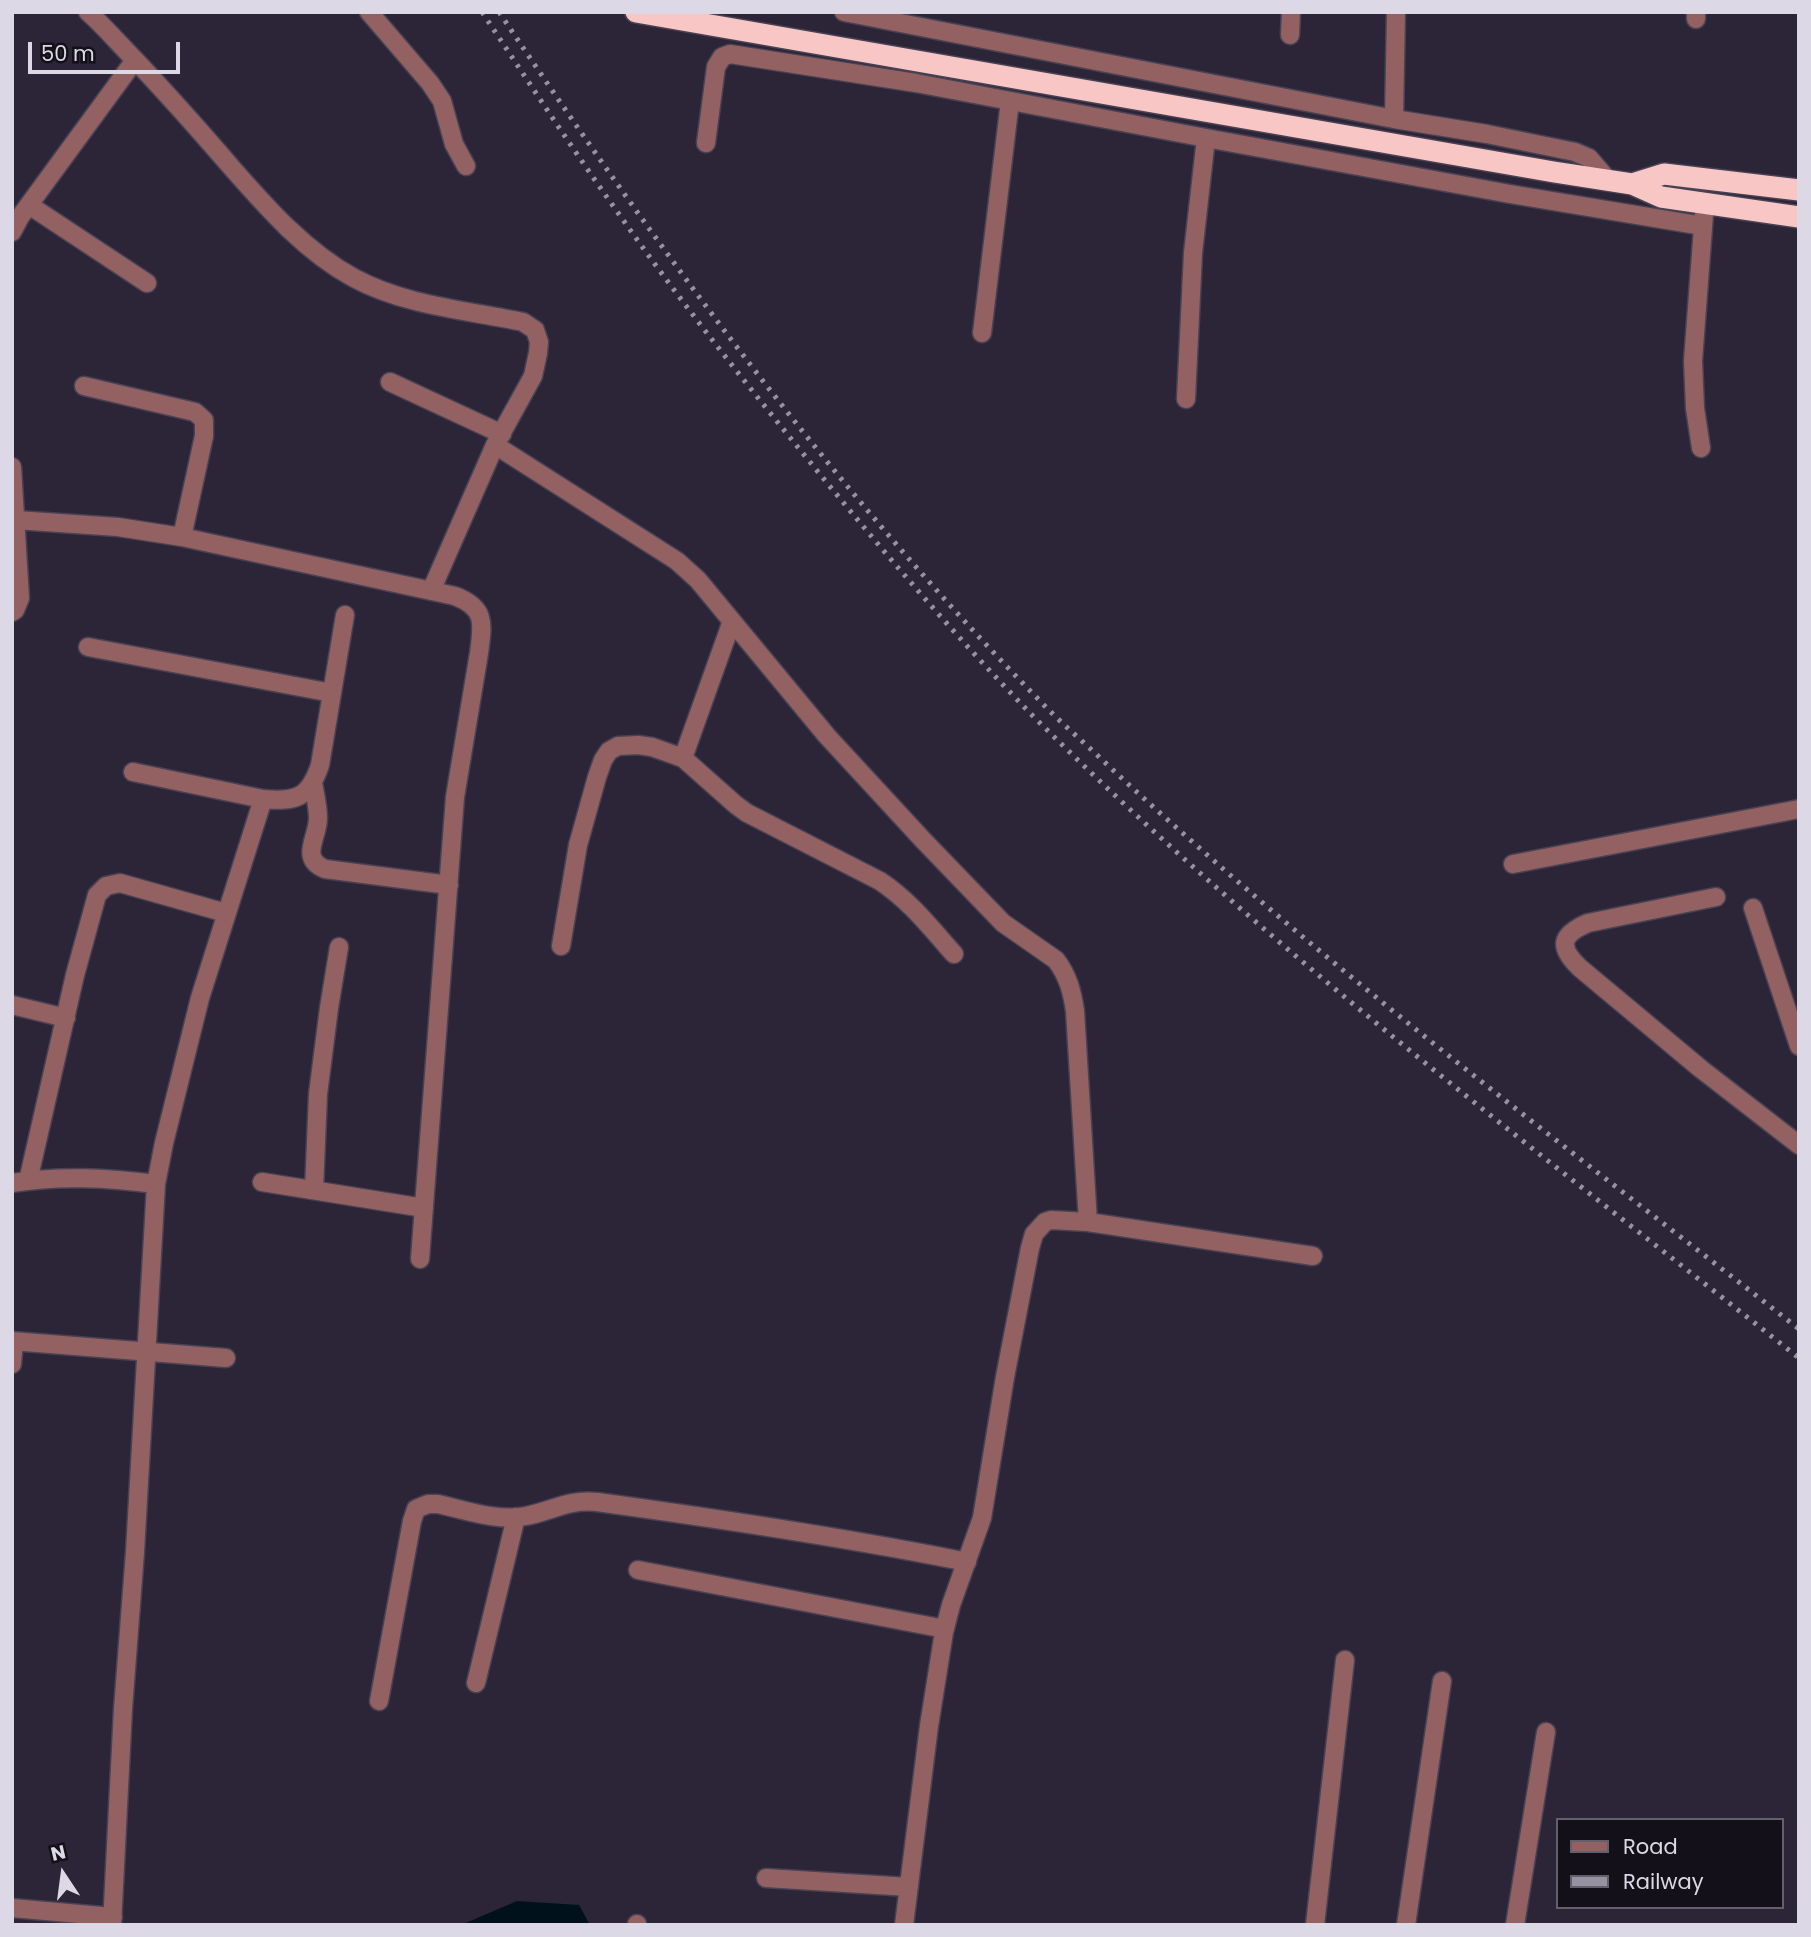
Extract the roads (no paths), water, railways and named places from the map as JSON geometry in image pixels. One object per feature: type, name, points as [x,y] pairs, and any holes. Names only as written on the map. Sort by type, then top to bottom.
[{"type":"highway","points":[[636,12],[1632,184],[1661,197],[1799,217]]},
{"type":"highway","points":[[1632,184],[1664,174],[1799,190]]},
{"type":"street","points":[[88,12],[180,107],[261,202],[313,250],[335,266],[354,278],[393,294],[434,306],[523,322],[535,330],[539,342],[536,366],[498,440],[431,591]]},
{"type":"street","points":[[369,12],[430,83],[442,102],[454,144],[466,166]]},
{"type":"street","points":[[844,12],[1575,152],[1589,158],[1608,180]]},
{"type":"street","points":[[1290,35],[1291,12]]},
{"type":"street","points":[[1394,119],[1396,12]]},
{"type":"street","points":[[706,143],[716,67],[722,57],[730,54],[916,83],[1510,194],[1703,226]]},
{"type":"street","points":[[12,232],[135,60]]},
{"type":"street","points":[[982,333],[1010,100]]},
{"type":"street","points":[[1186,399],[1193,253],[1206,138]]},
{"type":"street","points":[[1701,448],[1695,408],[1693,362],[1706,203]]},
{"type":"street","points":[[29,205],[147,283]]},
{"type":"street","points":[[390,382],[498,440],[677,561],[698,580],[827,736],[923,840],[1003,923],[1056,960],[1071,987],[1075,1011],[1087,1222]]},
{"type":"street","points":[[84,386],[195,412],[204,420],[204,436],[182,537]]},
{"type":"street","points":[[12,467],[20,598],[12,612]]},
{"type":"street","points":[[16,520],[118,527],[182,537],[431,591],[465,600],[477,609],[481,622],[479,653],[454,797],[420,1259]]},
{"type":"street","points":[[133,772],[263,799],[293,799],[304,793],[313,783],[320,765],[345,615]]},
{"type":"street","points":[[683,758],[732,621]]},
{"type":"street","points":[[88,647],[332,694]]},
{"type":"street","points":[[561,946],[578,845],[603,760],[609,751],[618,746],[638,745],[683,758],[747,813],[894,890],[906,899],[954,954]]},
{"type":"street","points":[[313,783],[318,822],[311,853],[315,863],[326,869],[449,885]]},
{"type":"street","points":[[12,1908],[112,1921],[156,1184],[200,998],[263,799]]},
{"type":"street","points":[[1513,864],[1799,808]]},
{"type":"street","points":[[156,1184],[114,1179],[64,1178],[20,1182],[66,1018],[94,901],[102,889],[120,883],[226,913]]},
{"type":"street","points":[[1717,897],[1588,923],[1572,930],[1567,938],[1565,951],[1580,968],[1701,1069],[1799,1145]]},
{"type":"street","points":[[1752,908],[1799,1046]]},
{"type":"street","points":[[314,1191],[318,1094],[339,947]]},
{"type":"street","points":[[12,1005],[66,1018]]},
{"type":"street","points":[[262,1182],[424,1208]]},
{"type":"street","points":[[904,1925],[929,1726],[945,1629],[982,1518],[1005,1377],[1034,1234],[1039,1227],[1051,1220],[1087,1222],[1312,1256]]},
{"type":"street","points":[[12,1364],[13,1341],[226,1358]]},
{"type":"street","points":[[379,1701],[412,1521],[416,1509],[428,1504],[516,1517],[569,1502],[586,1501],[791,1530],[967,1562]]},
{"type":"street","points":[[476,1683],[516,1517]]},
{"type":"street","points":[[638,1570],[945,1629]]},
{"type":"street","points":[[1315,1925],[1345,1660]]},
{"type":"street","points":[[1406,1925],[1442,1681]]},
{"type":"street","points":[[1515,1925],[1546,1732]]},
{"type":"street","points":[[766,1878],[909,1887]]},
{"type":"water","points":[[517,1901],[579,1905],[590,1925],[461,1925]]},
{"type":"railway","points":[[482,12],[603,192],[732,365],[885,553],[1033,716],[1123,803],[1310,968],[1504,1126],[1799,1358]]},
{"type":"railway","points":[[499,12],[624,193],[754,370],[893,541],[1048,710],[1221,867],[1362,986],[1799,1329]]}]
